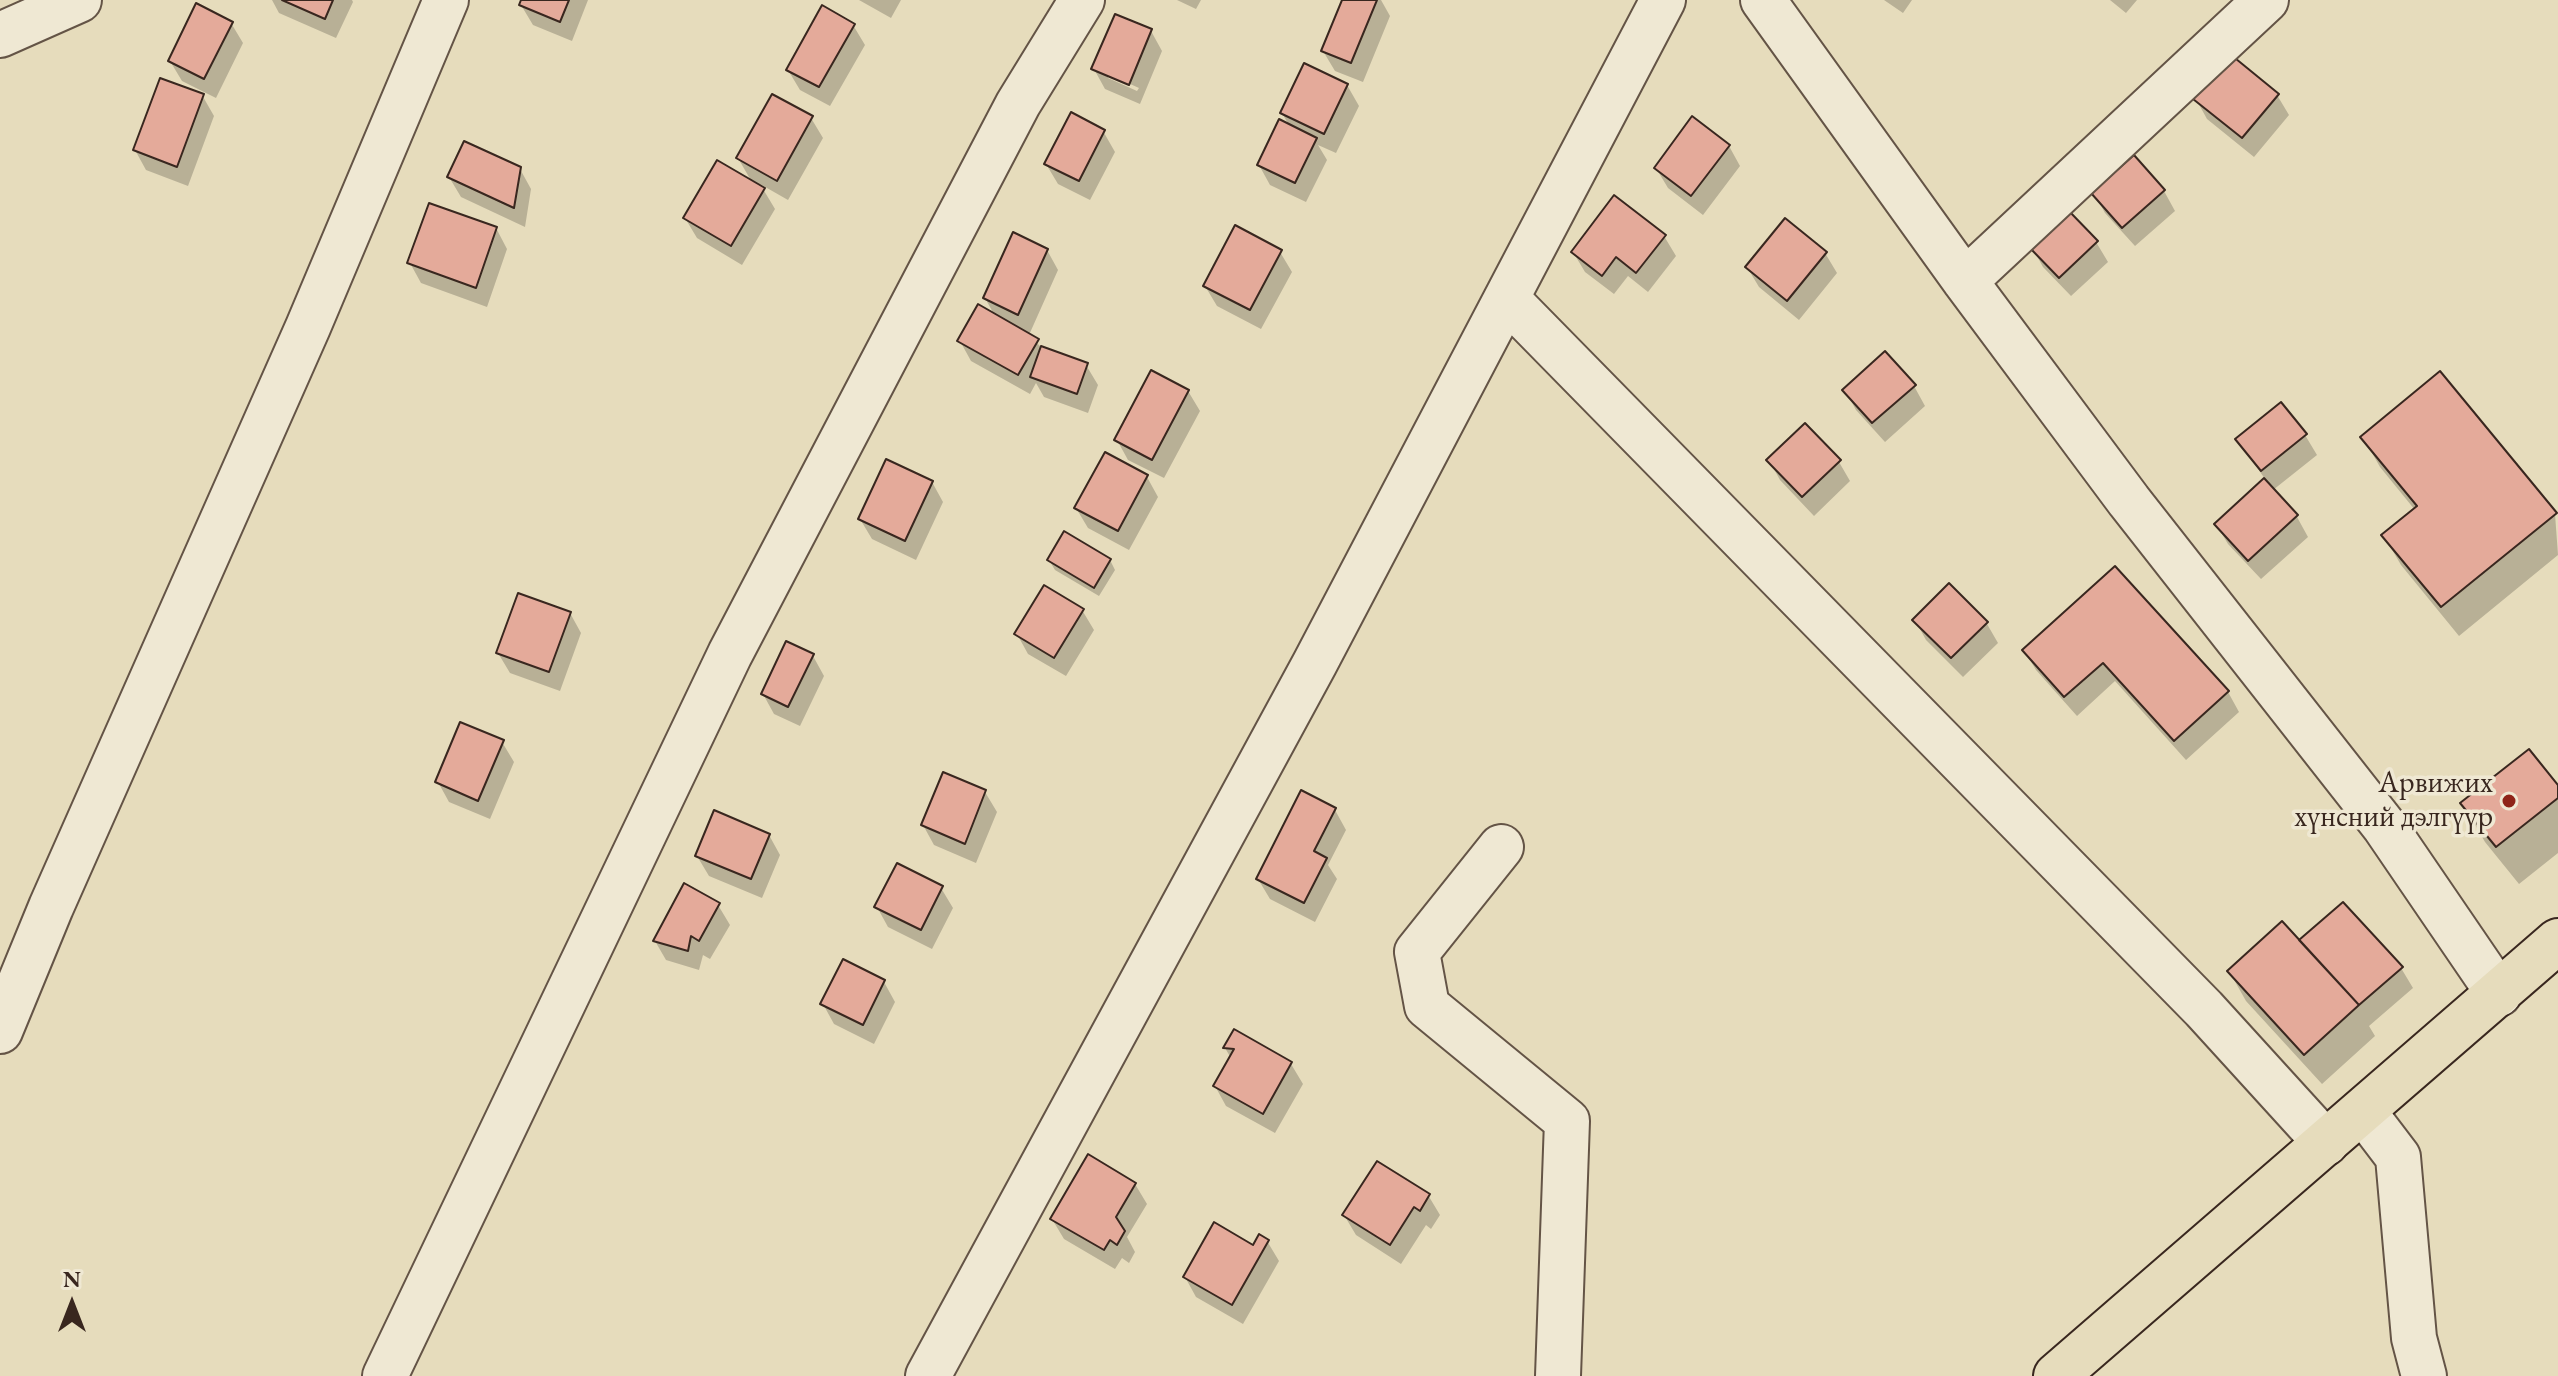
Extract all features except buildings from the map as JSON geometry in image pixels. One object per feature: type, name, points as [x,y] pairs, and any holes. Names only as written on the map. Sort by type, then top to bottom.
[{"type":"main road","points":[[2056,1376],[2558,941]]},
{"type":"street","points":[[0,35],[79,0]]},
{"type":"street","points":[[0,1031],[51,907],[308,327],[446,0]]},
{"type":"street","points":[[385,1376],[730,654],[1018,104],[1082,0]]},
{"type":"street","points":[[928,1376],[1508,300],[1663,0]]},
{"type":"street","points":[[1763,0],[1965,281],[2129,501],[2385,827],[2499,994]]},
{"type":"street","points":[[1965,281],[2266,0]]},
{"type":"street","points":[[1508,300],[2204,1009],[2326,1143]]},
{"type":"street","points":[[1501,847],[1417,952],[1427,1006],[1567,1121],[1558,1376]]},
{"type":"street","points":[[2363,1111],[2398,1157],[2414,1338],[2424,1376]]},
{"type":"place","name":"Арвижих хүнсний дэлгүүр","points":[[2509,801]]}]
